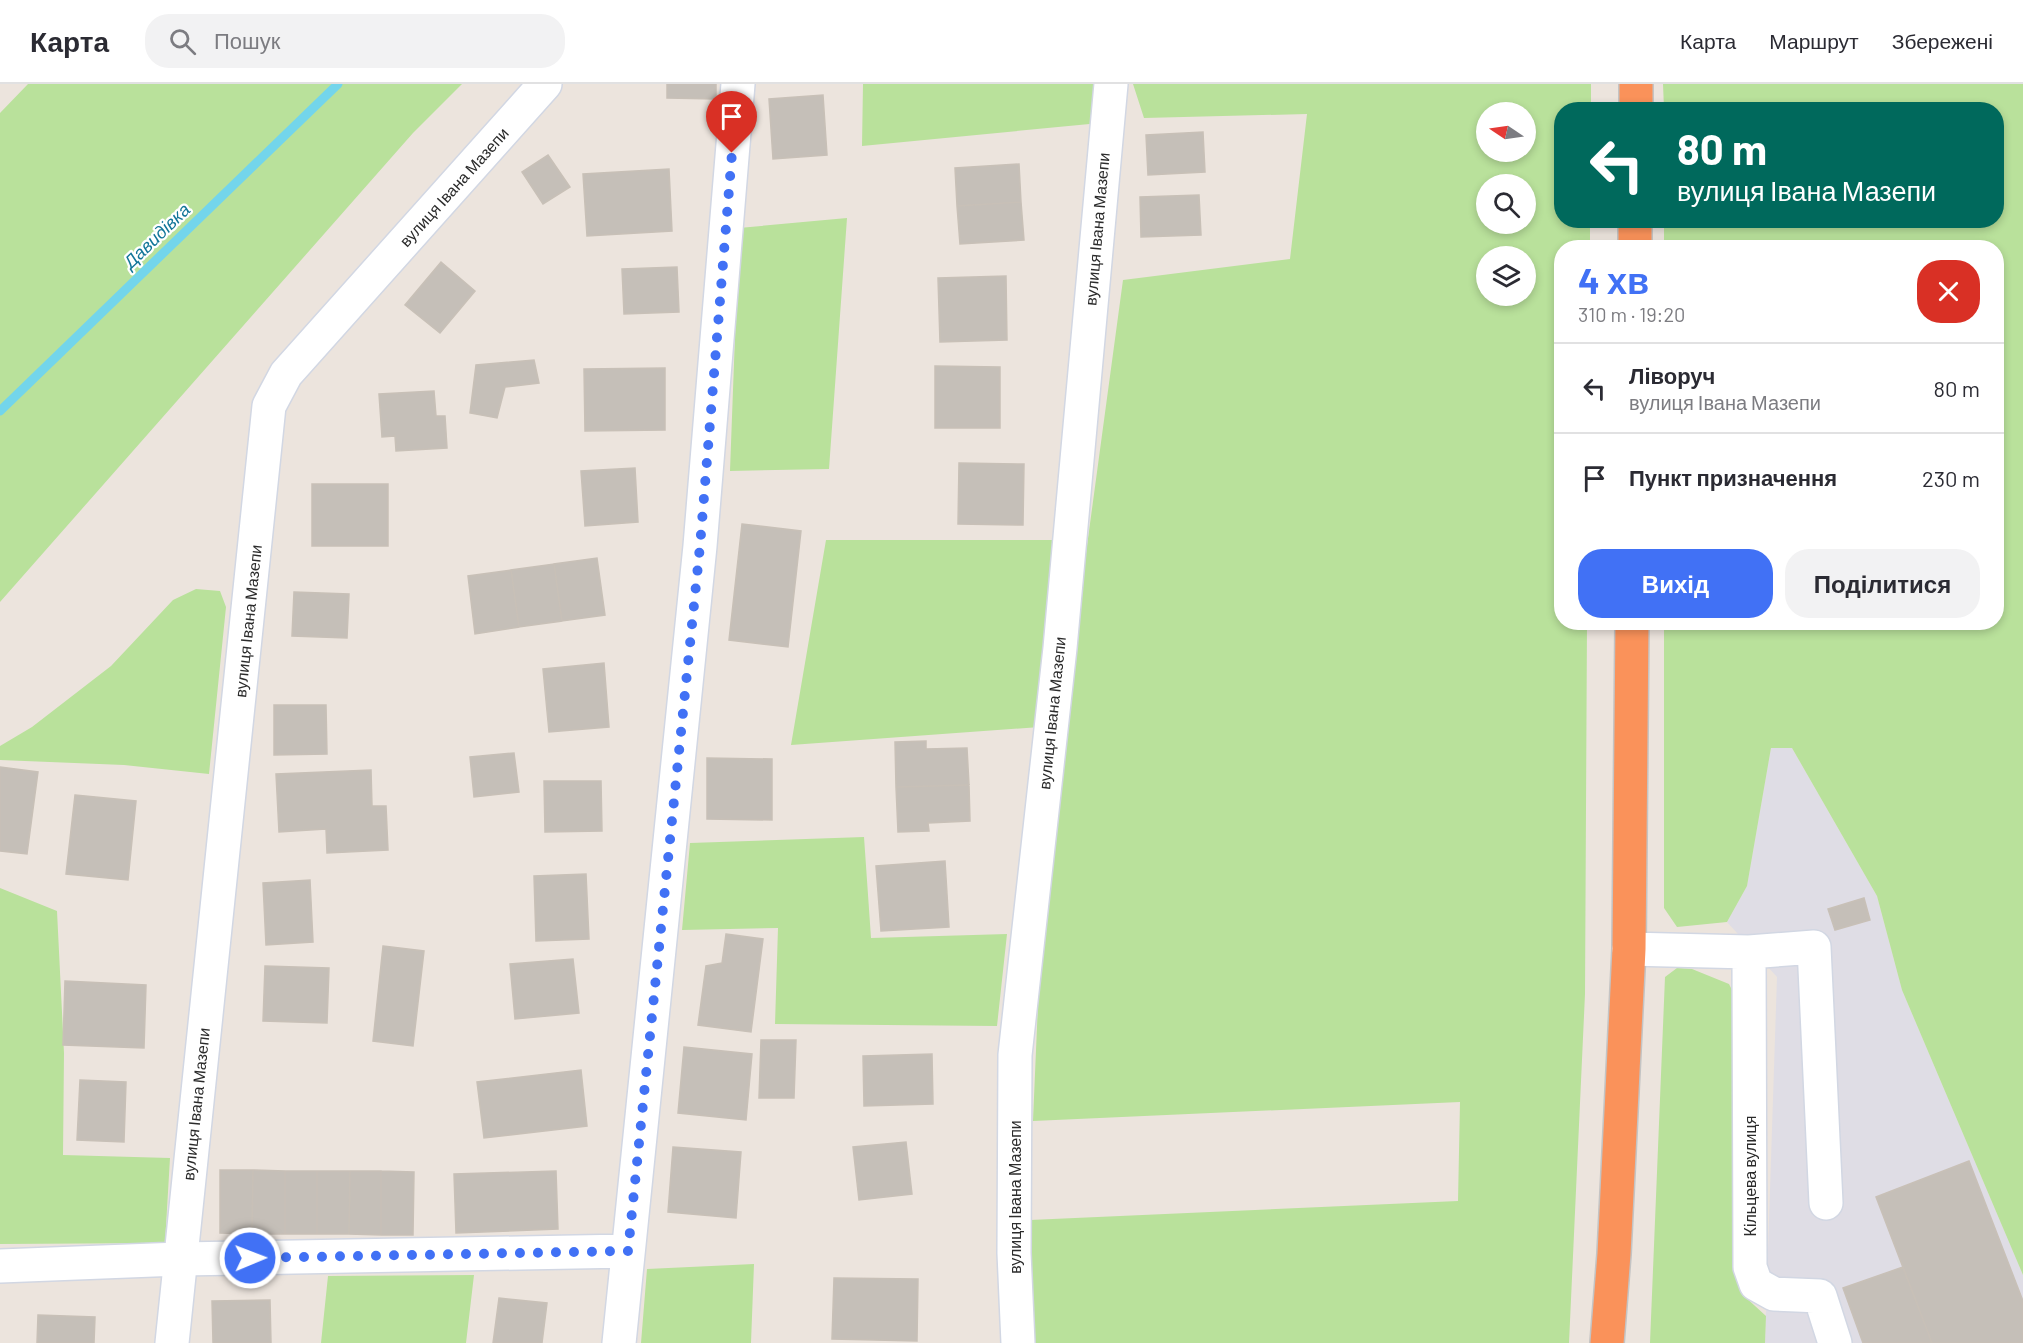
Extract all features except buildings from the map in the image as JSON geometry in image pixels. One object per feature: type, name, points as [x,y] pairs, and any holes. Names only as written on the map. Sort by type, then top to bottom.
[{"type":"highway","points":[[1636,84],[1636,102]]},
{"type":"highway","points":[[1607,1343],[1614,1254],[1629,949],[1632,630]]},
{"type":"street","name":"вулиця Івана Мазепи","points":[[172,1343],[269,406],[286,374],[545,84]]},
{"type":"street","points":[[619,1343],[700,546],[738,84]]},
{"type":"street","name":"вулиця Івана Мазепи","points":[[1018,1343],[1014,1253],[1015,1055],[1060,648],[1110,84]]},
{"type":"street","points":[[1629,949],[1749,952],[1814,947],[1826,1203]]},
{"type":"street","name":"Кільцева вулиця","points":[[1749,952],[1750,1267],[1756,1284],[1774,1294],[1820,1296],[1835,1343]]},
{"type":"street","points":[[0,1266],[179,1259],[628,1251]]},
{"type":"shaded area","points":[[1771,748],[1792,748],[1877,896],[1902,990],[2023,1275],[2023,1343],[1765,1343],[1777,977],[1727,922],[1747,886]]},
{"type":"green space","points":[[28,84],[462,84],[413,133],[0,602],[0,113]]},
{"type":"green space","points":[[863,84],[1101,84],[1100,123],[862,146]]},
{"type":"green space","points":[[1133,84],[1591,84],[1591,102],[1554,102],[1554,228],[1590,228],[1590,240],[1554,240],[1554,630],[1587,630],[1585,994],[1569,1343],[1031,1343],[1030,1220],[1458,1201],[1460,1102],[1033,1121],[1042,909],[1076,627],[1123,280],[1290,259],[1307,114],[1144,118]]},
{"type":"green space","points":[[1663,84],[2023,84],[2023,1275],[1902,990],[1877,896],[1792,748],[1771,748],[1747,886],[1727,922],[1677,927],[1664,908],[1664,630],[2004,630],[2004,240],[1664,240],[1664,228],[2004,228],[2004,102],[1664,102]]},
{"type":"green space","points":[[847,218],[829,469],[730,471],[739,228]]},
{"type":"green space","points":[[826,540],[1057,540],[1040,727],[791,745]]},
{"type":"green space","points":[[196,589],[220,591],[226,607],[209,774],[124,765],[0,760],[0,746],[32,727],[111,666],[173,600]]},
{"type":"green space","points":[[864,837],[871,938],[1007,934],[997,1026],[775,1024],[778,928],[682,930],[690,843]]},
{"type":"green space","points":[[0,888],[57,911],[64,1053],[63,1155],[170,1158],[165,1243],[0,1244]]},
{"type":"green space","points":[[1677,968],[1692,969],[1729,984],[1739,1004],[1743,1295],[1766,1316],[1765,1343],[1650,1343],[1665,977]]},
{"type":"green space","points":[[754,1264],[751,1343],[641,1343],[647,1269]]},
{"type":"green space","points":[[474,1275],[466,1343],[321,1343],[328,1276]]},
{"type":"waterway","name":"Давидівка","points":[[0,411],[338,84]]},
{"type":"route","points":[[250,1258],[628,1251],[700,546],[732,153]]}]
